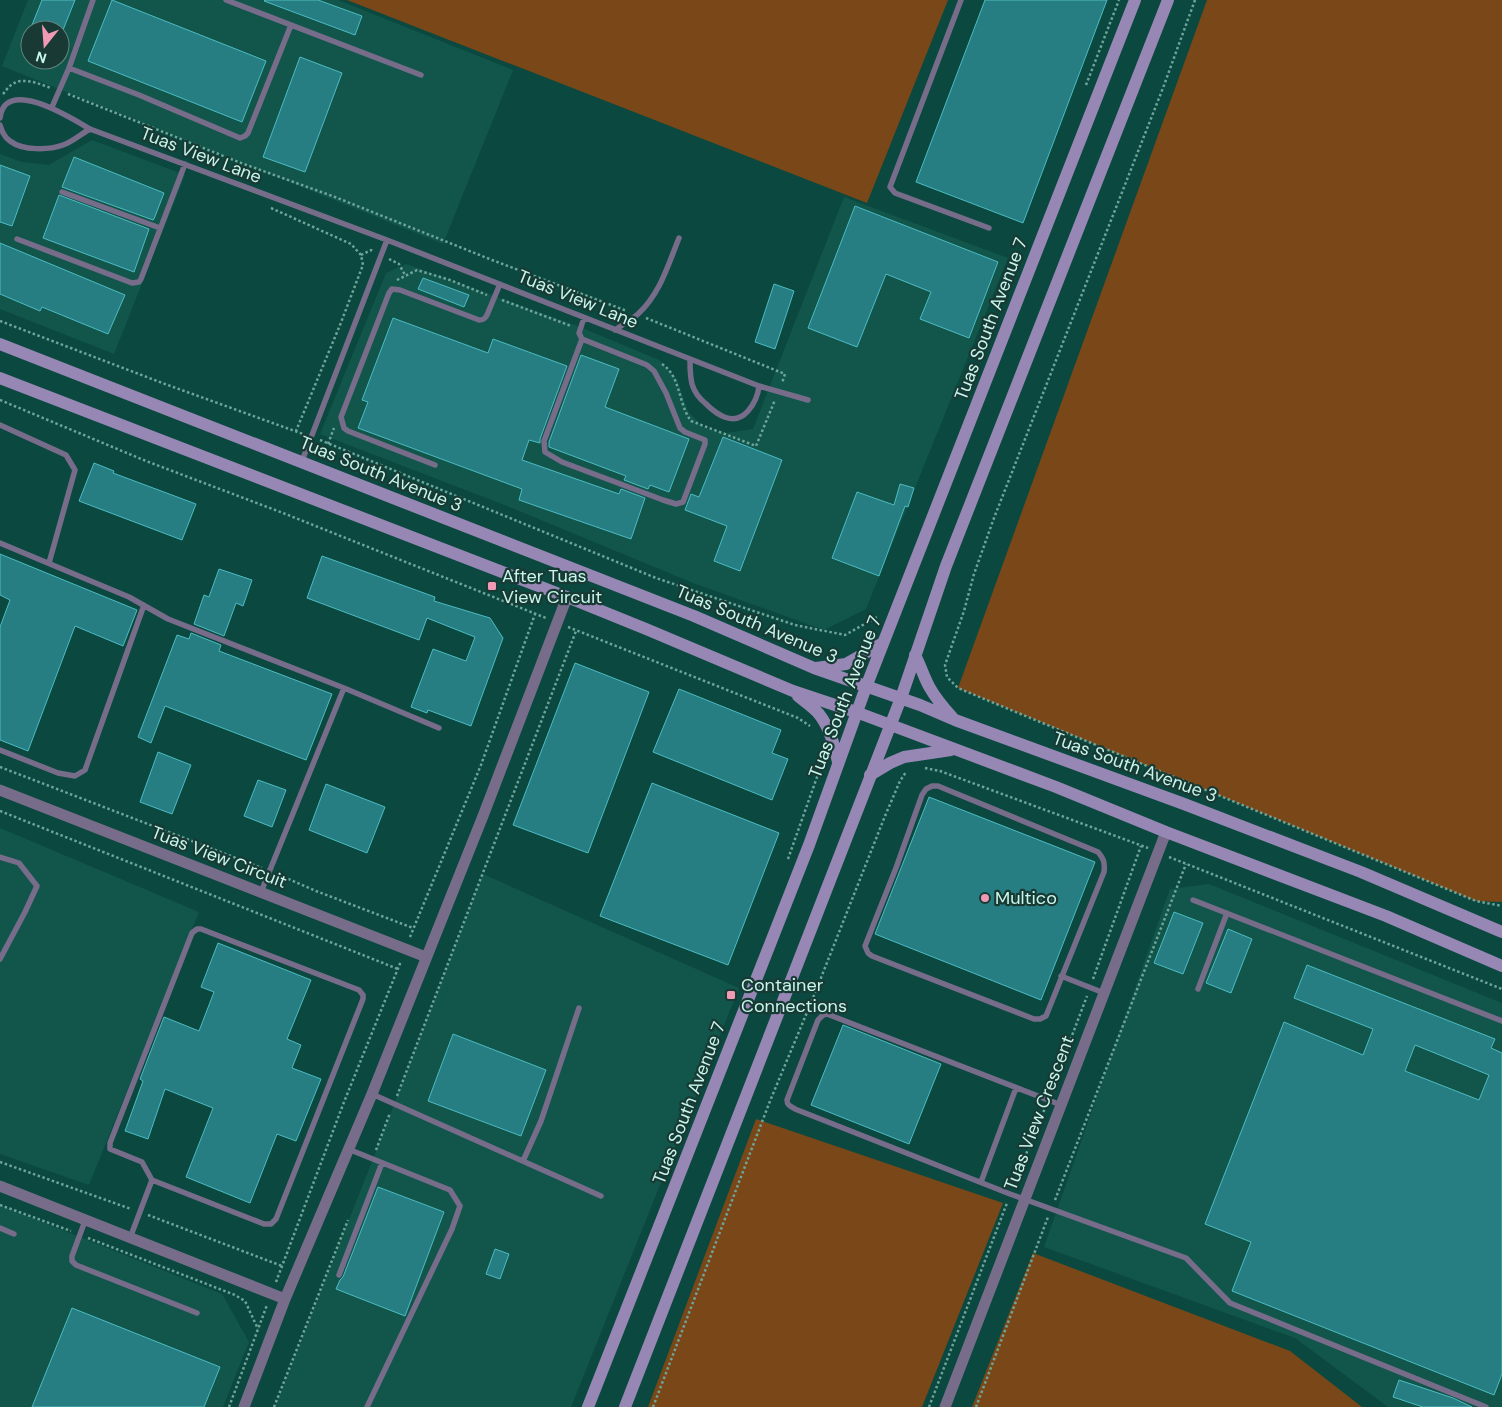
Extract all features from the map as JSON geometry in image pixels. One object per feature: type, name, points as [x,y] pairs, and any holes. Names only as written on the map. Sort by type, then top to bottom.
[{"type":"street","name":"Tuas South Avenue 7","points":[[588,1407],[808,845],[856,712],[1135,0]]},
{"type":"street","points":[[625,1407],[901,698],[946,566],[1168,0]]},
{"type":"street","name":"Tuas South Avenue 3","points":[[0,344],[694,616],[814,668],[901,698],[954,720],[1184,804],[1361,872],[1502,932]]},
{"type":"street","points":[[0,378],[646,628],[793,691],[856,712],[1386,916],[1502,966]]},
{"type":"street","points":[[244,1407],[285,1299],[372,1094],[567,597]]},
{"type":"street","points":[[814,668],[846,664],[883,643]]},
{"type":"street","points":[[915,655],[933,692],[954,720]]},
{"type":"street","points":[[793,691],[818,713],[822,719],[832,738],[838,762]]},
{"type":"street","points":[[870,775],[904,757],[954,750]]},
{"type":"street","name":"Tuas View Circuit","points":[[0,790],[426,957]]},
{"type":"street","name":"Tuas View Crescent","points":[[945,1407],[1166,832]]},
{"type":"street","points":[[0,1186],[84,1221],[285,1299]]},
{"type":"lane","points":[[70,65],[93,0]]},
{"type":"lane","points":[[226,0],[421,75]]},
{"type":"lane","points":[[961,0],[890,187],[895,193],[990,228]]},
{"type":"lane","points":[[70,68],[139,95],[240,138],[248,133],[291,25]]},
{"type":"lane","points":[[52,107],[68,70]]},
{"type":"lane","name":"Tuas View Lane","points":[[0,118],[1,110],[5,104],[16,100],[52,107],[90,129],[387,240],[690,360],[759,386],[808,400]]},
{"type":"lane","points":[[0,125],[3,133],[11,142],[26,148],[46,149],[65,145],[90,129]]},
{"type":"lane","points":[[17,239],[136,283],[142,279],[184,164]]},
{"type":"lane","points":[[62,192],[160,228]]},
{"type":"lane","points":[[615,330],[638,314],[652,298],[661,284],[679,238]]},
{"type":"lane","points":[[302,461],[387,240]]},
{"type":"lane","points":[[435,465],[348,431],[344,428],[341,417],[392,289],[400,290],[478,320],[485,319],[500,284]]},
{"type":"lane","points":[[582,340],[544,441],[545,452],[562,462],[663,500],[676,504],[682,502],[706,444],[705,440],[680,428],[666,393],[654,371],[647,365],[582,340],[579,336],[584,318]]},
{"type":"lane","points":[[690,360],[692,384],[699,398],[713,412],[725,418],[740,418],[746,413],[758,396],[759,386]]},
{"type":"lane","points":[[0,425],[66,455],[75,470],[49,563]]},
{"type":"lane","points":[[0,543],[129,597],[168,619],[344,688],[439,728]]},
{"type":"lane","points":[[0,750],[58,773],[75,776],[85,770],[144,605]]},
{"type":"lane","points":[[261,892],[344,688]]},
{"type":"lane","points":[[938,786],[1098,852],[1104,859],[1104,872],[1062,976],[1046,1016],[1034,1019],[868,953],[865,946],[926,789],[938,786]]},
{"type":"lane","points":[[0,857],[19,863],[37,886],[0,959]]},
{"type":"lane","points":[[1192,900],[1502,1021]]},
{"type":"lane","points":[[1198,989],[1227,913]]},
{"type":"lane","points":[[130,1239],[152,1180],[142,1162],[112,1150],[110,1142],[194,930],[201,929],[359,990],[363,994],[363,999],[274,1222],[264,1224],[152,1180]]},
{"type":"lane","points":[[1062,976],[1104,993]]},
{"type":"lane","points":[[523,1161],[541,1121],[579,1008]]},
{"type":"lane","points":[[1061,1106],[827,1014],[818,1020],[787,1100],[789,1106],[795,1109],[1010,1194],[1186,1258],[1230,1303],[1486,1407]]},
{"type":"lane","points":[[981,1182],[1016,1088]]},
{"type":"lane","points":[[372,1094],[601,1196]]},
{"type":"lane","points":[[348,1149],[450,1190],[460,1206],[452,1229],[367,1407]]},
{"type":"lane","points":[[339,1275],[382,1163]]},
{"type":"lane","points":[[84,1221],[72,1256],[72,1261],[76,1265],[197,1313]]},
{"type":"lane","points":[[0,1228],[14,1234]]},
{"type":"path","points":[[1195,0],[1163,88],[994,518],[945,665],[947,677],[958,688],[989,701],[1476,900],[1502,906]]},
{"type":"path","points":[[0,100],[11,85],[22,80],[34,82],[59,90],[241,163]]},
{"type":"path","points":[[269,208],[351,244],[361,255],[362,265],[296,431]]},
{"type":"path","points":[[389,284],[417,270],[450,280],[580,330]]},
{"type":"path","points":[[0,321],[165,384]]},
{"type":"path","points":[[656,360],[668,368]]},
{"type":"path","points":[[0,400],[146,460],[798,718],[813,728]]},
{"type":"path","points":[[328,444],[335,425]]},
{"type":"path","points":[[229,1407],[344,1102],[481,765],[535,614]]},
{"type":"path","points":[[373,1159],[576,631]]},
{"type":"path","points":[[918,766],[940,771],[1158,852],[1502,989]]},
{"type":"path","points":[[0,767],[414,928]]},
{"type":"path","points":[[653,1407],[770,1101],[900,781],[905,772],[912,769]]},
{"type":"path","points":[[0,811],[398,969]]},
{"type":"path","points":[[929,1407],[1048,1100],[1141,846]]},
{"type":"path","points":[[976,1407],[1186,864]]},
{"type":"path","points":[[770,1101],[775,1103]]},
{"type":"path","points":[[0,1205],[235,1295],[246,1301],[258,1329]]},
{"type":"path","points":[[274,1407],[351,1214]]},
{"type":"shaded area","points":[[28,0],[338,0],[513,70],[443,244],[2,66],[20,20],[20,70],[70,70],[70,20],[20,20]]},
{"type":"shaded area","points":[[347,0],[948,0],[867,203]]},
{"type":"shaded area","points":[[1207,0],[1502,0],[1502,902],[1476,901],[958,688]]},
{"type":"shaded area","points":[[92,140],[185,175],[114,354],[0,309],[0,154],[22,162],[49,165]]},
{"type":"shaded area","points":[[844,197],[1008,258],[866,609],[824,630],[693,583],[507,506],[320,434],[386,273],[406,264],[575,325],[659,360],[677,379],[688,411],[704,428],[726,433],[753,429]]},
{"type":"shaded area","points":[[0,828],[199,912],[89,1185],[0,1154]]},
{"type":"shaded area","points":[[483,874],[739,988],[571,1407],[275,1407],[373,1159]]},
{"type":"shaded area","points":[[1209,884],[1502,1003],[1502,1407],[1388,1407],[1295,1338],[1044,1247],[1170,889]]},
{"type":"shaded area","points":[[756,1119],[1003,1203],[922,1407],[648,1407]]},
{"type":"shaded area","points":[[0,1205],[222,1294],[249,1342],[223,1407],[0,1407]]},
{"type":"shaded area","points":[[1033,1253],[1290,1351],[1362,1407],[972,1407]]},
{"type":"building","points":[[42,0],[75,0],[67,20],[34,20]]},
{"type":"building","points":[[112,0],[266,61],[242,122],[88,61]]},
{"type":"building","points":[[265,0],[318,0],[362,16],[355,35]]},
{"type":"building","points":[[985,0],[1107,0],[1023,223],[916,182]]},
{"type":"building","points":[[300,57],[342,73],[305,172],[263,157]]},
{"type":"building","points":[[74,157],[164,193],[154,219],[62,187]]},
{"type":"building","points":[[0,165],[30,176],[12,226],[0,222]]},
{"type":"building","points":[[59,195],[149,229],[134,272],[43,238]]},
{"type":"building","points":[[855,206],[998,262],[969,338],[920,319],[931,292],[886,274],[857,347],[808,328]]},
{"type":"building","points":[[0,243],[125,295],[108,334],[42,307],[40,311],[0,294]]},
{"type":"building","points":[[423,278],[469,295],[464,307],[418,289]]},
{"type":"building","points":[[774,284],[794,291],[775,349],[755,342]]},
{"type":"building","points":[[393,318],[488,353],[493,339],[567,366],[540,443],[529,440],[522,460],[619,494],[621,489],[645,498],[631,539],[519,500],[522,489],[358,428],[368,402],[362,400]]},
{"type":"building","points":[[581,355],[619,369],[605,407],[689,439],[669,492],[650,485],[648,489],[624,480],[626,476],[549,447],[549,442]]},
{"type":"building","points":[[723,437],[782,460],[740,571],[714,561],[727,526],[685,510],[691,494],[699,497]]},
{"type":"building","points":[[94,463],[114,471],[113,473],[196,504],[182,540],[79,501]]},
{"type":"building","points":[[900,484],[914,488],[908,507],[905,506],[879,576],[832,558],[857,492],[894,505]]},
{"type":"building","points":[[0,554],[137,610],[123,646],[75,626],[28,751],[0,740],[0,627],[10,600],[0,595]]},
{"type":"building","points":[[322,556],[435,597],[434,601],[490,618],[503,638],[471,726],[428,710],[427,713],[411,707],[433,649],[466,661],[475,637],[427,618],[419,640],[307,598]]},
{"type":"building","points":[[219,569],[252,580],[243,606],[236,603],[224,636],[194,624],[204,595],[209,597]]},
{"type":"building","points":[[191,633],[221,645],[219,651],[332,694],[306,760],[165,706],[151,743],[138,737],[177,635],[189,639]]},
{"type":"building","points":[[575,663],[649,692],[588,853],[513,825]]},
{"type":"building","points":[[679,689],[781,730],[772,753],[788,759],[772,800],[653,752]]},
{"type":"building","points":[[158,752],[191,765],[172,814],[140,802]]},
{"type":"building","points":[[258,780],[286,790],[272,827],[244,816]]},
{"type":"building","points":[[652,783],[779,833],[728,965],[600,916]]},
{"type":"building","points":[[326,784],[385,807],[367,853],[309,830]]},
{"type":"building","name":"Multico","points":[[929,797],[1095,862],[1041,1000],[875,934]]},
{"type":"building","points":[[1174,912],[1203,923],[1183,974],[1154,963]]},
{"type":"building","points":[[1228,929],[1252,939],[1231,993],[1206,983]]},
{"type":"building","points":[[218,943],[311,980],[287,1039],[301,1045],[292,1068],[321,1079],[296,1141],[277,1134],[250,1203],[186,1177],[213,1108],[165,1089],[148,1139],[125,1131],[143,1081],[140,1079],[164,1017],[199,1031],[214,992],[201,987]]},
{"type":"building","points":[[1307,965],[1495,1039],[1491,1048],[1502,1053],[1502,1374],[1494,1395],[1232,1291],[1251,1242],[1205,1224],[1284,1022],[1363,1055],[1373,1029],[1294,998]],"holes":[[[1415,1045],[1489,1075],[1479,1100],[1405,1071]]]},
{"type":"building","points":[[843,1025],[941,1064],[909,1144],[811,1105]]},
{"type":"building","points":[[453,1034],[546,1070],[521,1136],[428,1101]]},
{"type":"building","points":[[378,1187],[444,1212],[405,1316],[336,1289],[343,1277]]},
{"type":"building","points":[[495,1249],[509,1254],[500,1279],[486,1274]]},
{"type":"building","points":[[72,1308],[220,1367],[204,1407],[32,1407]]},
{"type":"building","points":[[1399,1380],[1453,1398],[1472,1407],[1423,1407],[1393,1397]]},
{"type":"place","name":"After Tuas View Circuit","points":[[492,586]]},
{"type":"place","name":"Multico","points":[[985,898]]},
{"type":"place","name":"Container Connections","points":[[731,995]]}]
